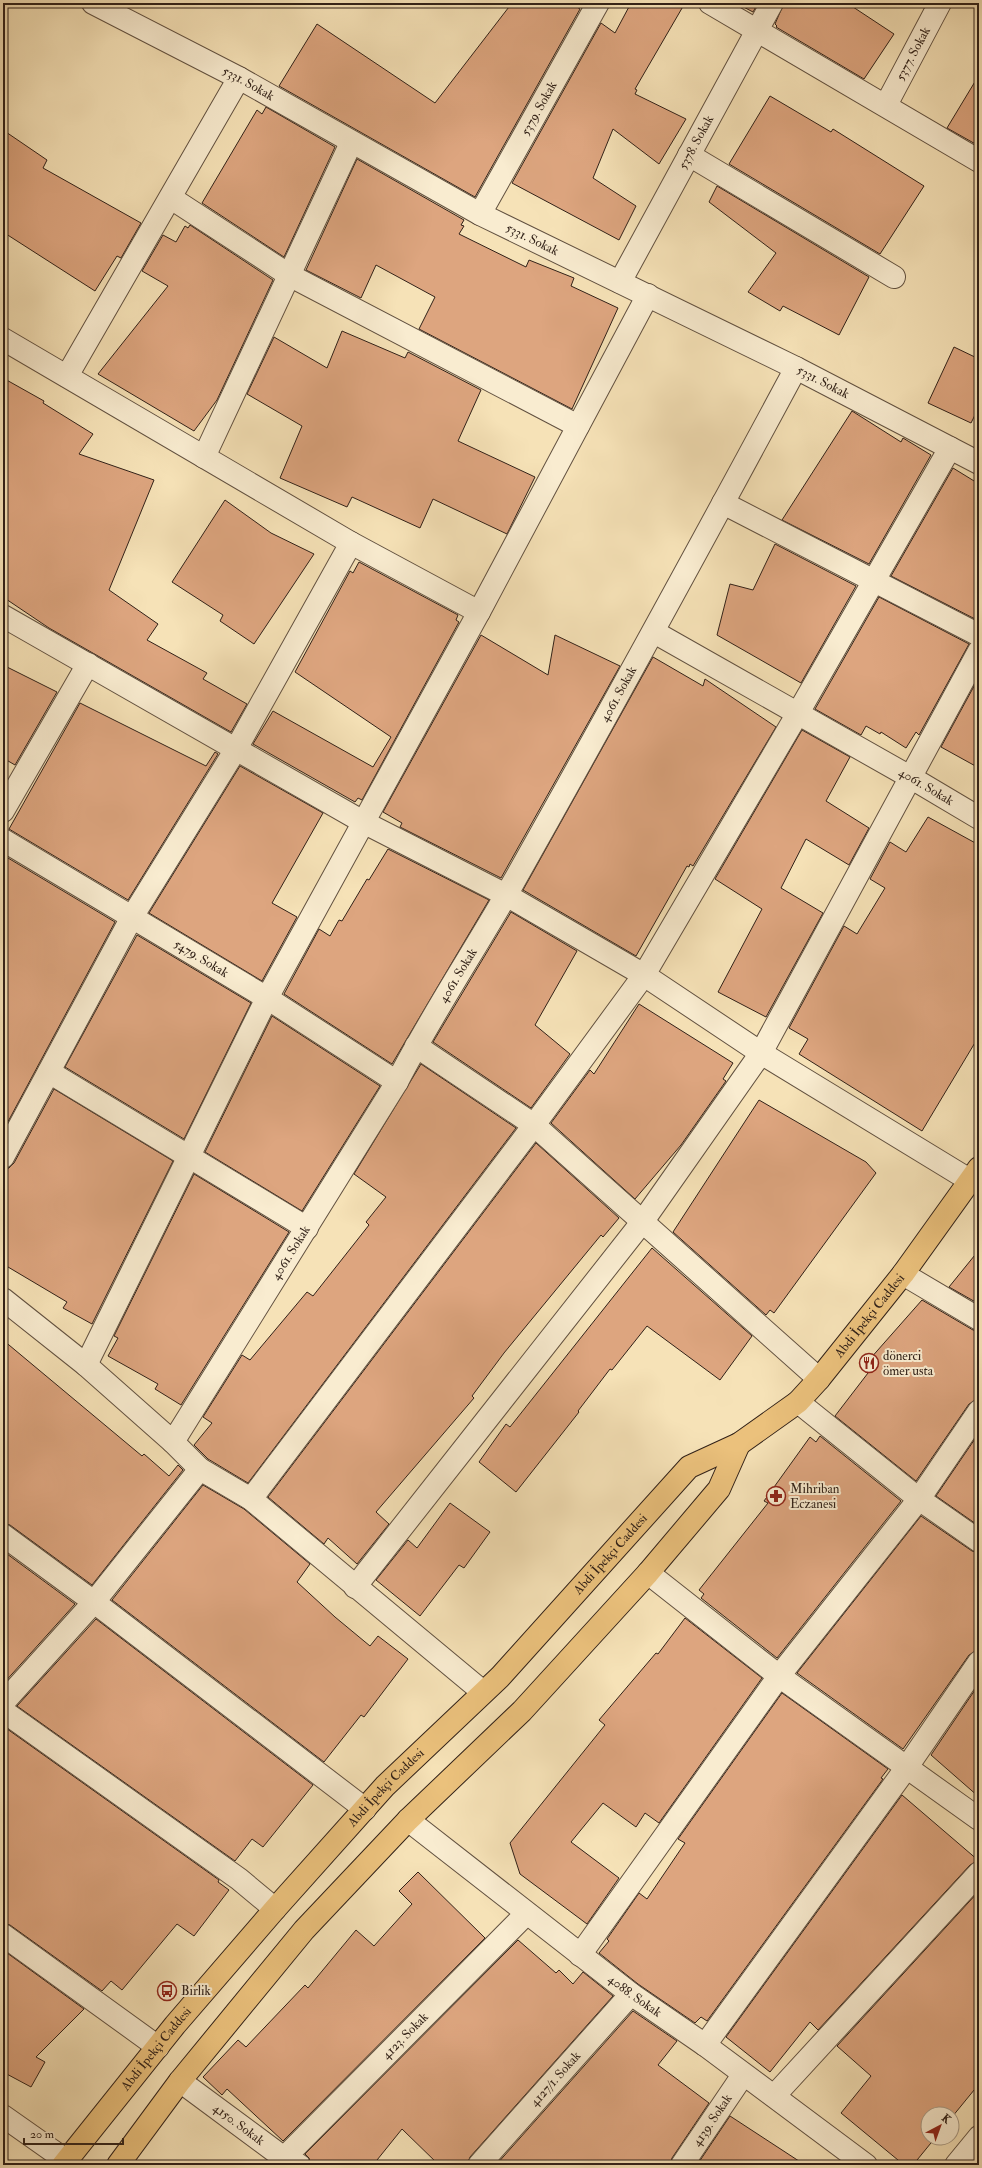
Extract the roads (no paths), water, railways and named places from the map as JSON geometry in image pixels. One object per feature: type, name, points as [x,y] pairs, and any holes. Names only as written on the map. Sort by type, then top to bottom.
[{"type":"main road","name":"Abdi İpekçi Caddesi","points":[[65,2163],[158,2047],[275,1909],[385,1786],[521,1654],[689,1467],[739,1444],[798,1402],[819,1379],[903,1274],[975,1175]]},
{"type":"main road","points":[[118,2165],[180,2081],[304,1930],[408,1820],[522,1711],[648,1573],[719,1489],[739,1444]]},
{"type":"street","name":"5331. Sokak","points":[[93,3],[239,78],[480,214],[796,368],[979,463]]},
{"type":"street","name":"5379. Sokak","points":[[480,214],[598,3]]},
{"type":"street","points":[[710,3],[979,161]]},
{"type":"street","name":"5378. Sokak","points":[[620,282],[772,3]]},
{"type":"street","name":"5377. Sokak","points":[[886,105],[940,3]]},
{"type":"street","points":[[67,376],[239,78]]},
{"type":"street","points":[[204,457],[351,142]]},
{"type":"street","points":[[689,155],[894,277]]},
{"type":"street","points":[[171,198],[289,274],[578,426]]},
{"type":"street","points":[[86,1365],[267,998],[479,612],[648,295]]},
{"type":"street","points":[[3,339],[351,544],[479,612]]},
{"type":"street","points":[[654,632],[796,368]]},
{"type":"street","points":[[251,1499],[534,1125],[644,975],[798,713],[950,448]]},
{"type":"street","points":[[723,503],[979,635]]},
{"type":"street","points":[[3,1157],[132,917],[236,749],[351,544]]},
{"type":"street","points":[[3,616],[364,823],[506,895],[644,975],[761,1054],[975,1175]]},
{"type":"street","name":"4061. Sokak","points":[[173,1442],[397,1082],[416,1046],[506,895],[654,632],[910,777],[979,818]]},
{"type":"street","points":[[355,1587],[643,1221],[761,1054],[979,650]]},
{"type":"street","points":[[3,811],[88,664]]},
{"type":"street","name":"5479. Sokak","points":[[3,840],[267,998],[397,1082]]},
{"type":"street","points":[[416,1046],[534,1125],[819,1379]]},
{"type":"street","points":[[49,1072],[307,1228]]},
{"type":"street","points":[[903,1274],[979,1319]]},
{"type":"street","points":[[3,1299],[86,1365],[173,1442],[200,1469],[251,1499],[483,1692]]},
{"type":"street","points":[[798,1402],[919,1499],[979,1541]]},
{"type":"street","points":[[580,1955],[779,1676],[919,1499],[979,1411]]},
{"type":"street","points":[[3,1703],[94,1602],[200,1469]]},
{"type":"street","points":[[3,1535],[94,1602],[365,1809]]},
{"type":"street","points":[[648,1573],[779,1676],[979,1819]]},
{"type":"street","points":[[705,2045],[908,1767],[979,1662]]},
{"type":"street","points":[[3,1711],[239,1879],[275,1909]]},
{"type":"street","name":"4088. Sokak","points":[[408,1820],[526,1914],[631,1994],[705,2045],[743,2075],[774,2096],[866,2165]]},
{"type":"street","points":[[774,2096],[979,1873]]},
{"type":"street","name":"4123. Sokak","points":[[291,2162],[526,1914]]},
{"type":"street","points":[[3,1935],[158,2047]]},
{"type":"street","name":"4127/1. Sokak","points":[[479,2165],[631,1994]]},
{"type":"street","name":"4139. Sokak","points":[[682,2165],[743,2075]]},
{"type":"street","name":"4150. Sokak","points":[[180,2081],[291,2162]]},
{"type":"street","points":[[3,2116],[65,2163]]},
{"type":"street","points":[[956,2165],[979,2137]]},
{"type":"place","name":"dönerci ömer usta","points":[[869,1363]]},
{"type":"place","name":"Mihriban Eczanesi","points":[[776,1496]]},
{"type":"place","name":"Birlik","points":[[167,1991]]}]
